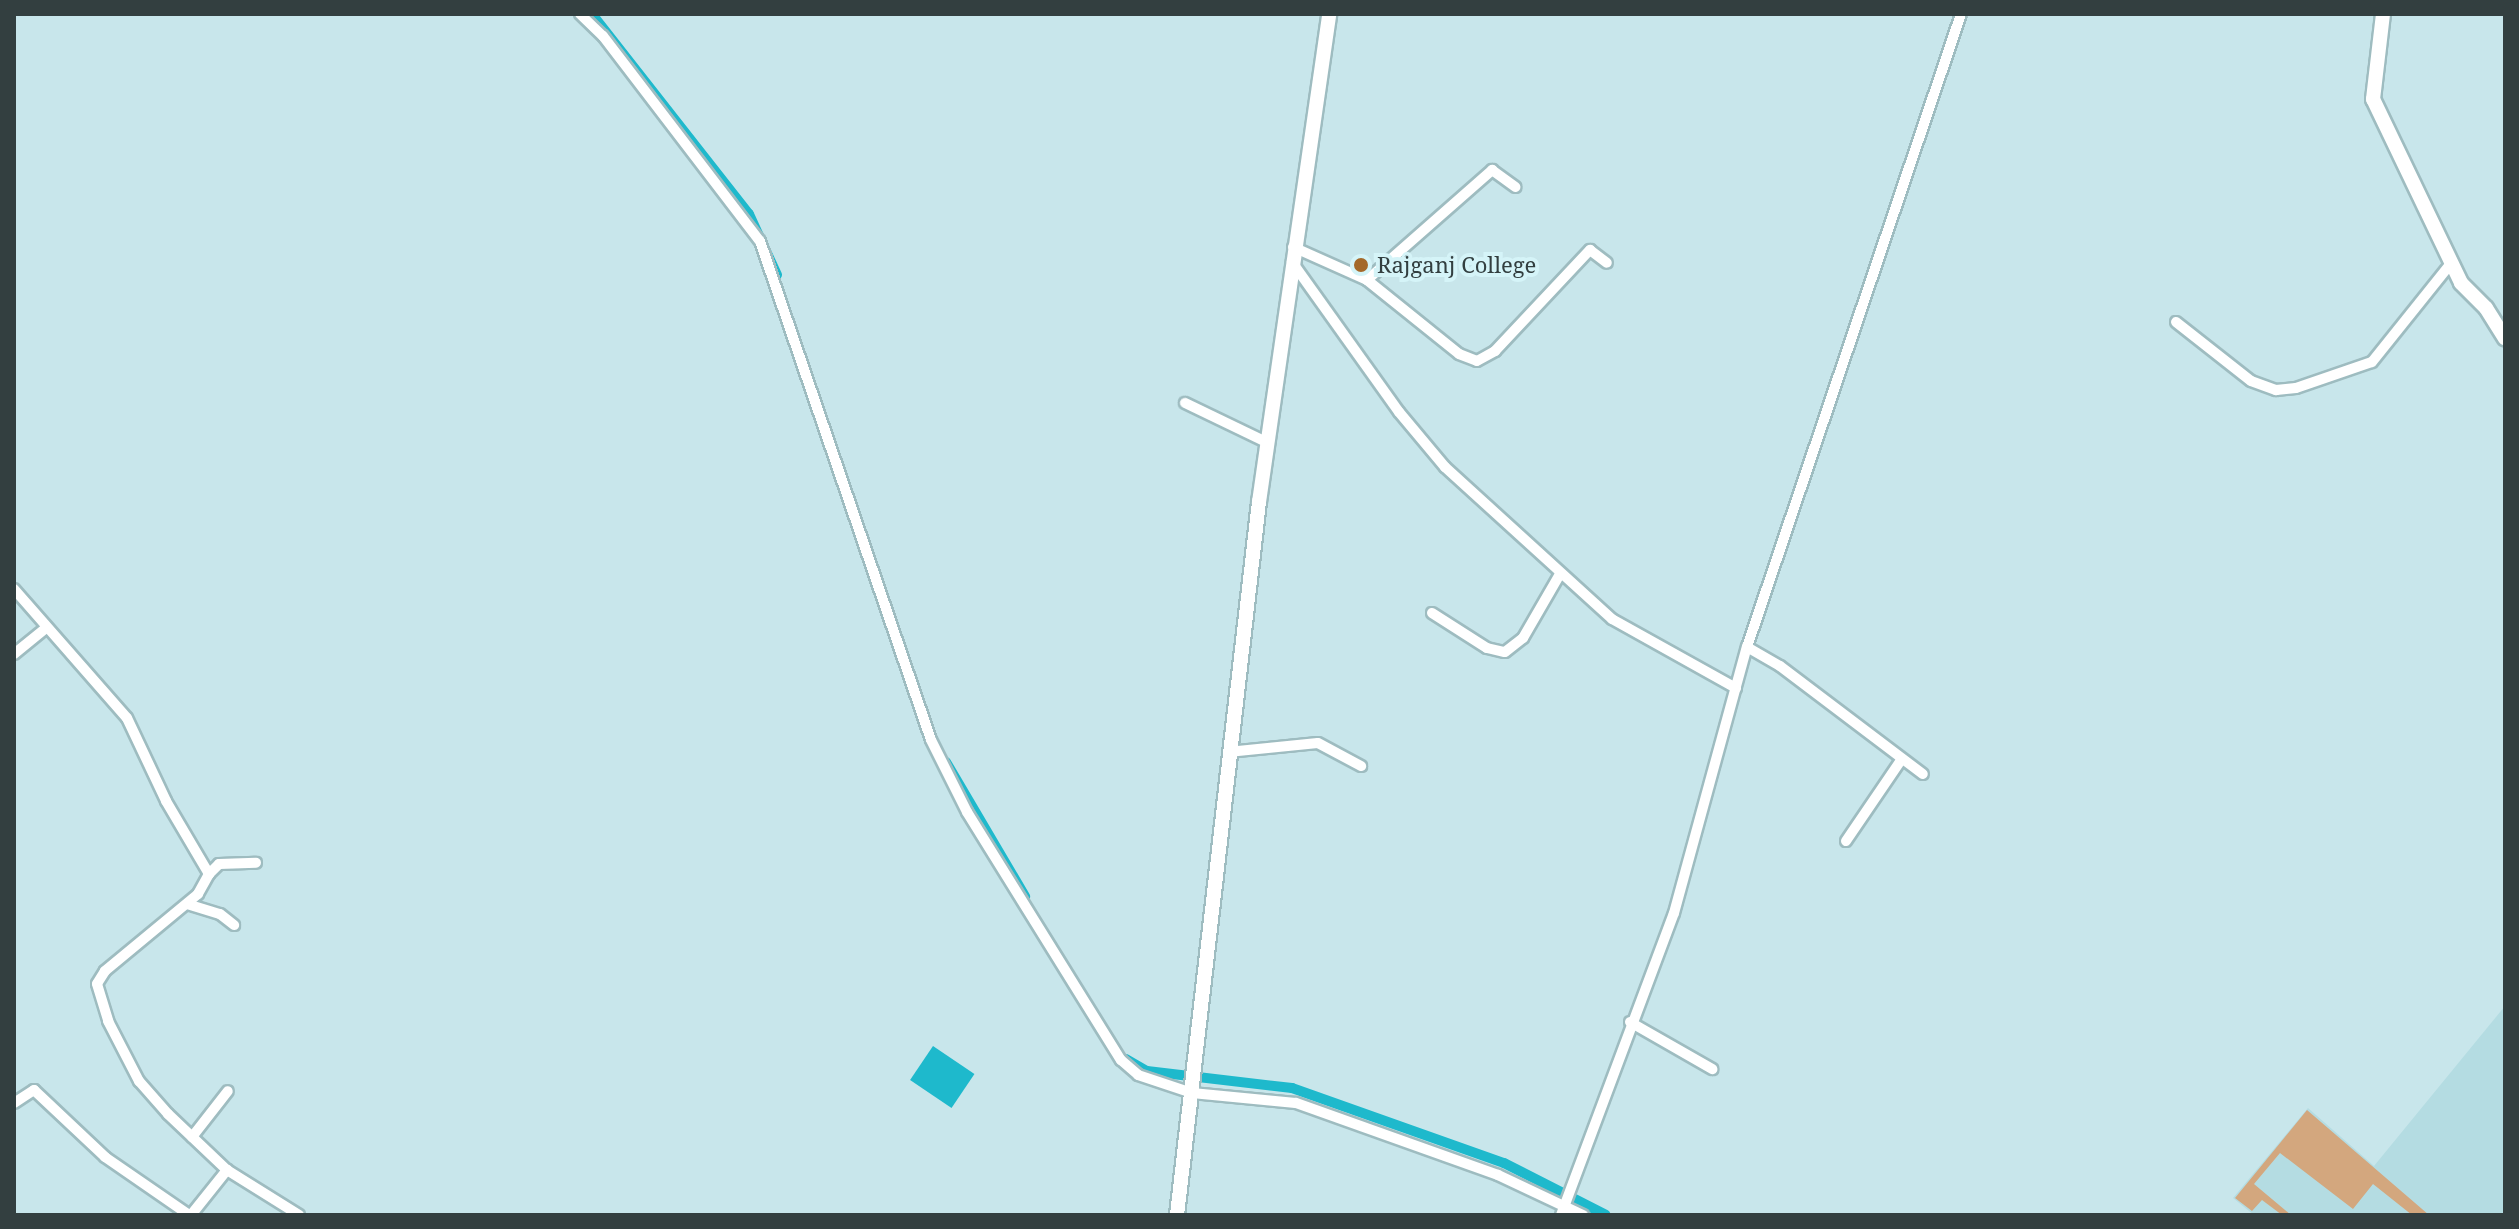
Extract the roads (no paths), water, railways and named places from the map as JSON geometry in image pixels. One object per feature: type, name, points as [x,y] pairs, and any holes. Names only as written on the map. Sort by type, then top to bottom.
[{"type":"street","points":[[580,14],[611,47],[760,241],[931,740],[967,812],[1121,1060],[1138,1075],[1296,1103],[1498,1175],[1566,1202],[1583,1215]]},
{"type":"street","points":[[1177,1215],[1228,752],[1292,254],[1329,14]]},
{"type":"street","points":[[1566,1202],[1630,1022],[1674,913],[1747,647],[1961,14]]},
{"type":"street","points":[[2383,14],[2373,99],[2452,262],[2505,339]]},
{"type":"street","points":[[1367,280],[1492,170],[1515,187]]},
{"type":"street","points":[[1292,254],[1367,280],[1459,354],[1477,361],[1495,351],[1590,250],[1607,263]]},
{"type":"street","points":[[1292,254],[1424,443],[1560,574],[1635,636],[1736,688]]},
{"type":"street","points":[[2176,322],[2251,381],[2276,390],[2296,388],[2372,362],[2452,262]]},
{"type":"street","points":[[1185,403],[1268,443]]},
{"type":"street","points":[[1432,613],[1487,648],[1505,652],[1523,638],[1560,574]]},
{"type":"street","points":[[14,589],[127,718],[209,874]]},
{"type":"street","points":[[14,654],[46,628]]},
{"type":"street","points":[[1747,647],[1780,666],[1923,774]]},
{"type":"street","points":[[1228,752],[1318,743],[1361,766]]},
{"type":"street","points":[[1846,841],[1901,760]]},
{"type":"street","points":[[256,863],[219,864],[187,904],[127,950],[97,984],[108,1021],[139,1081],[227,1170],[299,1215]]},
{"type":"street","points":[[187,904],[220,914],[234,925]]},
{"type":"street","points":[[1630,1022],[1712,1069]]},
{"type":"street","points":[[14,1103],[34,1090],[105,1157],[190,1215],[227,1170]]},
{"type":"street","points":[[192,1137],[228,1091]]},
{"type":"water","points":[[933,1046],[974,1074],[952,1108],[910,1080]]},
{"type":"waterway","points":[[592,14],[749,214],[777,275]]},
{"type":"waterway","points":[[946,762],[1025,896]]},
{"type":"waterway","points":[[1126,1059],[1147,1071],[1292,1088],[1504,1163],[1606,1215]]},
{"type":"place","name":"Rajganj College","points":[[1361,265]]}]
